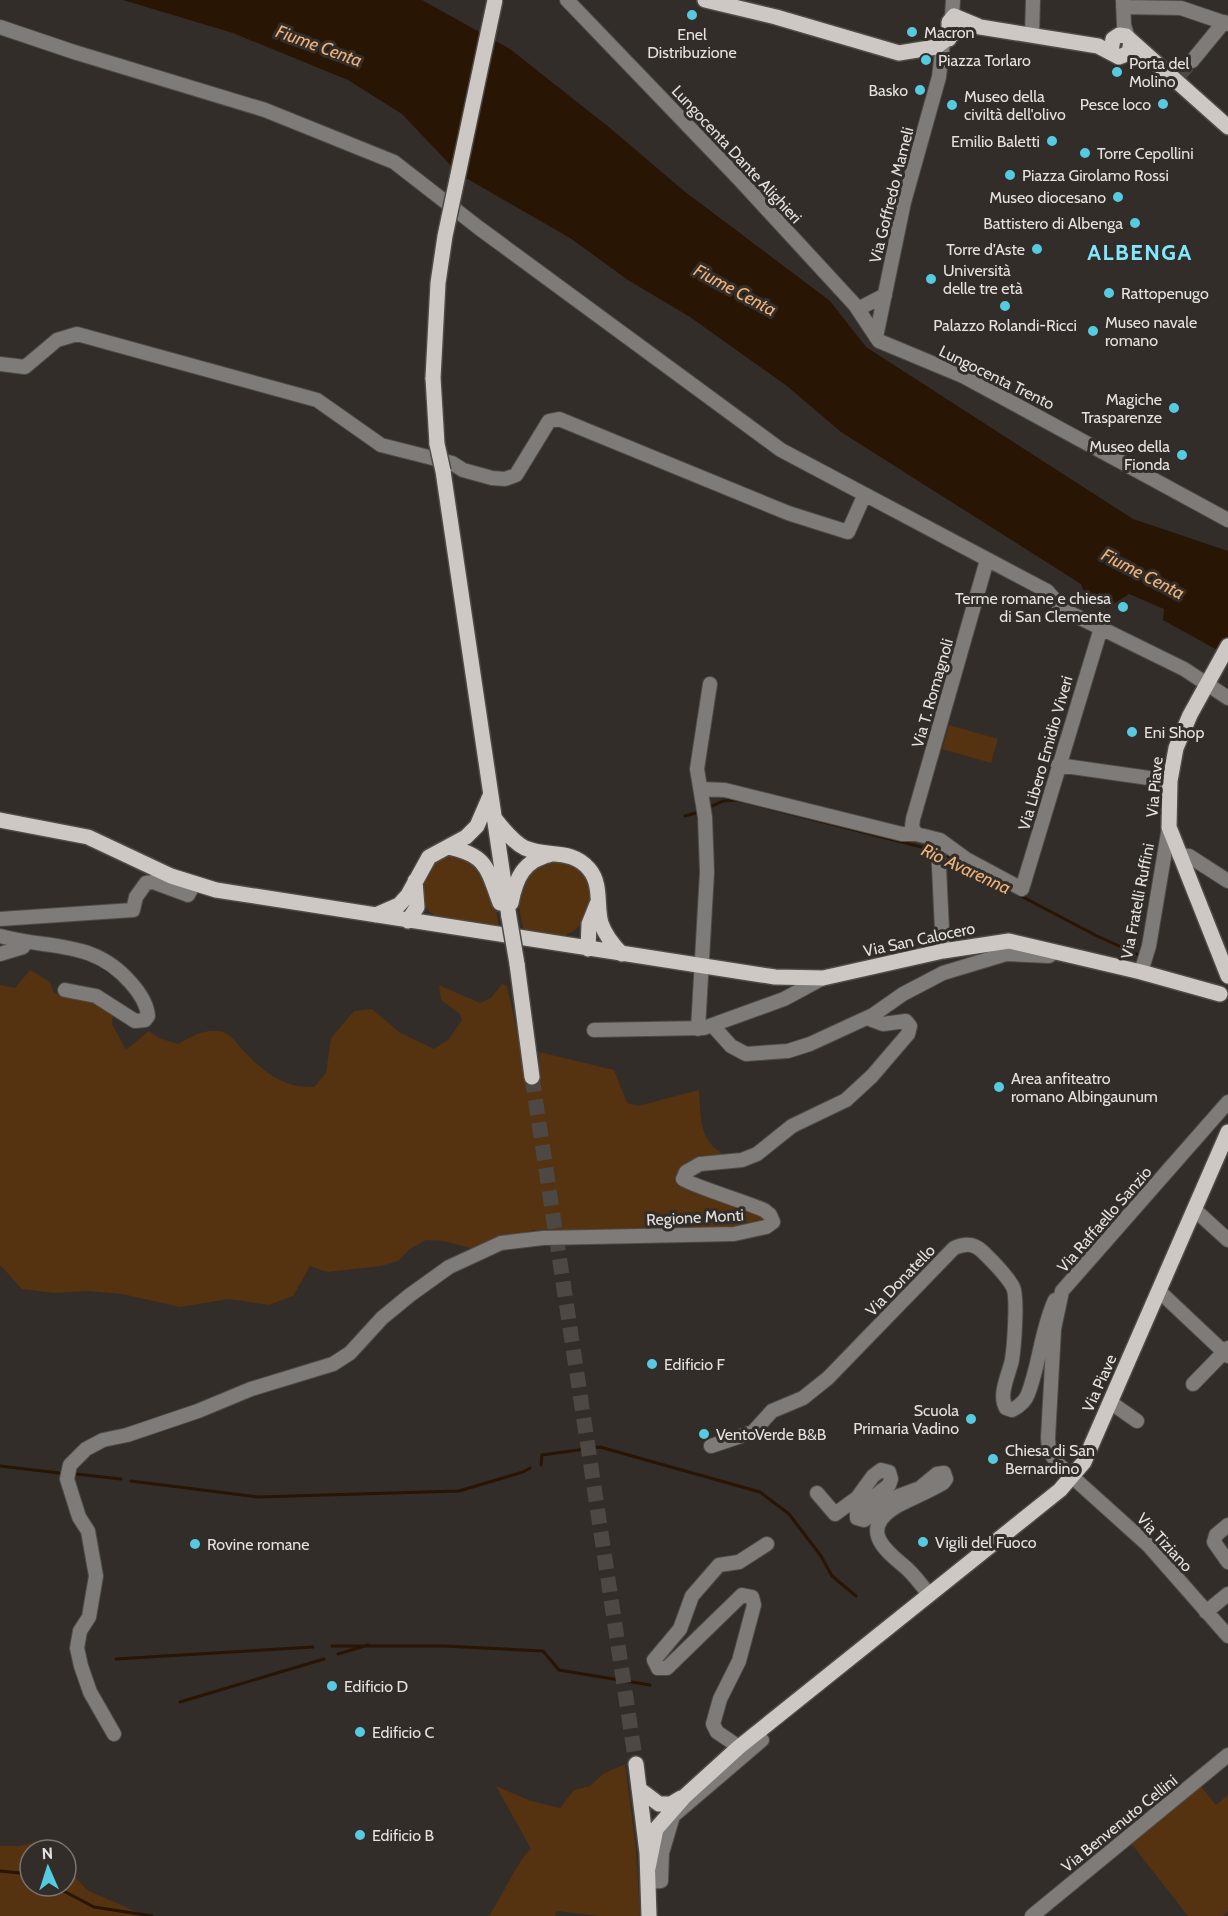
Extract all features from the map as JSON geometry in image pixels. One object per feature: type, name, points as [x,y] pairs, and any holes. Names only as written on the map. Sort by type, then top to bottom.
[{"type":"main road","points":[[495,0],[445,236],[438,283],[433,378],[437,444],[492,791],[532,1077]]},
{"type":"main road","points":[[705,0],[742,4],[899,53],[925,50],[954,22],[1073,44],[1118,42],[1147,57],[1177,78],[1228,127]]},
{"type":"main road","name":"Via Piave","points":[[1228,646],[1176,748],[1170,781],[1169,827],[1228,977]]},
{"type":"main road","points":[[376,915],[399,905],[413,891],[429,857],[466,837],[477,826],[492,791]]},
{"type":"main road","points":[[495,819],[510,837],[525,848],[558,853],[580,860],[591,871],[597,885],[598,901],[594,943],[588,949]]},
{"type":"main road","name":"Via San Calocero","points":[[0,820],[88,837],[194,884],[437,926],[775,977],[823,978],[943,951],[1009,941],[1141,972]]},
{"type":"main road","points":[[448,847],[473,854],[482,860],[509,917]]},
{"type":"main road","points":[[509,917],[515,883],[519,874],[528,864],[542,856],[558,853]]},
{"type":"main road","points":[[408,921],[414,915],[413,891]]},
{"type":"main road","points":[[413,891],[424,911],[437,926]]},
{"type":"main road","points":[[562,944],[595,924]]},
{"type":"main road","points":[[595,924],[622,954]]},
{"type":"main road","name":"Via Fratelli Ruffini","points":[[1141,972],[1224,997]]},
{"type":"main road","points":[[1224,997],[1220,986],[1228,977]]},
{"type":"main road","name":"Via Piave","points":[[648,1875],[656,1829],[684,1797],[756,1733],[1060,1490],[1084,1462],[1228,1132]]},
{"type":"main road","points":[[636,1764],[648,1875],[649,1916]]},
{"type":"main road","points":[[639,1789],[659,1804],[671,1803],[684,1797]]},
{"type":"street","name":"Lungocenta Dante Alighieri","points":[[567,0],[739,179],[858,309],[876,337]]},
{"type":"street","points":[[1032,35],[1033,0]]},
{"type":"street","points":[[1118,42],[1123,4],[1181,8],[1226,23],[1192,61]]},
{"type":"street","name":"Via Goffredo Mameli","points":[[876,337],[904,202],[939,77],[940,62],[954,22]]},
{"type":"street","points":[[0,27],[265,110],[394,162],[479,228],[781,450],[1047,591],[1064,609],[1184,669],[1206,686],[1228,698]]},
{"type":"street","points":[[858,309],[885,295]]},
{"type":"street","points":[[0,364],[25,367],[57,340],[76,334],[317,400],[381,445],[452,463],[476,475],[505,479],[516,475],[549,421],[559,419],[788,513],[848,532],[864,496]]},
{"type":"street","name":"Lungocenta Trento","points":[[876,337],[879,341],[963,376],[1228,520]]},
{"type":"street","name":"Via T. Romagnoli","points":[[916,834],[912,827],[913,819],[987,560]]},
{"type":"street","name":"Via Libero Emidio Viveri","points":[[916,834],[940,840],[966,859],[1022,889],[1101,628]]},
{"type":"street","points":[[698,1029],[707,872],[705,816],[697,769],[710,684]]},
{"type":"street","points":[[1058,765],[1170,781]]},
{"type":"street","points":[[701,789],[725,790],[902,834],[916,834]]},
{"type":"street","name":"Via Fratelli Ruffini","points":[[1141,972],[1149,946],[1169,827]]},
{"type":"street","points":[[938,846],[943,951]]},
{"type":"street","points":[[1179,855],[1189,856],[1228,881]]},
{"type":"street","points":[[0,919],[133,910],[136,897],[146,884],[153,882],[188,895],[194,884]]},
{"type":"street","points":[[0,936],[21,942],[66,945],[113,965],[139,993],[148,1016],[146,1020],[135,1021],[96,996],[65,990]]},
{"type":"street","points":[[0,954],[18,951],[23,947],[21,942]]},
{"type":"street","points":[[713,1026],[731,1046],[746,1054],[799,1047],[873,1015],[932,978],[965,965],[1006,954],[1049,956],[1055,952]]},
{"type":"street","points":[[594,1030],[698,1029],[713,1026],[784,999],[823,978]]},
{"type":"street","name":"Regione Monti","points":[[114,1734],[90,1692],[79,1657],[80,1631],[89,1617],[96,1576],[88,1531],[80,1517],[67,1479],[70,1465],[86,1449],[104,1440],[136,1432],[251,1389],[333,1364],[350,1353],[399,1303],[442,1272],[468,1257],[501,1243],[543,1238],[734,1234],[766,1227],[773,1222],[764,1210],[688,1183],[683,1179],[686,1172],[700,1164],[742,1160],[757,1154],[792,1126],[846,1100],[872,1076],[908,1034],[910,1026],[906,1021],[883,1024],[873,1020],[873,1015]]},
{"type":"street","name":"Via Raffaello Sanzio","points":[[1073,1476],[1058,1464],[1049,1451],[1048,1438],[1054,1329],[1062,1292],[1228,1102]]},
{"type":"street","points":[[1195,1210],[1228,1240]]},
{"type":"street","name":"Via Donatello","points":[[711,1446],[753,1432],[772,1411],[803,1398],[828,1378],[954,1248],[967,1244],[980,1249],[1013,1288],[1017,1307],[1013,1326],[1012,1358],[1003,1396],[1006,1408],[1012,1410],[1021,1405],[1028,1394],[1045,1321],[1055,1298],[1062,1292]]},
{"type":"street","points":[[1159,1291],[1227,1352],[1193,1384]]},
{"type":"street","points":[[1110,1402],[1137,1421]]},
{"type":"street","points":[[817,1493],[836,1514],[857,1498],[873,1476],[881,1470],[889,1472],[891,1479],[889,1485],[857,1510],[857,1518],[864,1520],[896,1497],[920,1488],[937,1474],[944,1473],[946,1479],[943,1483],[892,1510],[878,1531],[878,1540],[887,1553],[905,1567],[929,1594]]},
{"type":"street","name":"Via Tiziano","points":[[1073,1476],[1148,1545],[1228,1636]]},
{"type":"street","points":[[1228,1525],[1216,1535],[1214,1542],[1228,1562]]},
{"type":"street","points":[[739,1747],[717,1732],[713,1724],[720,1699],[739,1661],[754,1605],[752,1597],[741,1595],[667,1668],[658,1668],[654,1660],[680,1629],[692,1596],[719,1565],[739,1562],[767,1544]]},
{"type":"street","points":[[1206,1612],[1228,1594]]},
{"type":"street","points":[[648,1875],[660,1881],[662,1853],[673,1816],[762,1740],[756,1733]]},
{"type":"street","name":"Via Benvenuto Cellini","points":[[1032,1916],[1228,1755]]},
{"type":"shaded area","points":[[949,725],[998,739],[991,763],[942,749]]},
{"type":"shaded area","points":[[448,853],[470,856],[493,891],[499,928],[448,921],[427,909],[422,900],[421,887],[424,875],[433,863]]},
{"type":"shaded area","points":[[555,858],[578,867],[588,877],[593,896],[591,907],[579,926],[562,936],[524,932],[517,898],[527,870]]},
{"type":"shaded area","points":[[30,970],[50,982],[54,993],[85,1000],[107,1010],[113,1016],[112,1024],[126,1050],[149,1031],[159,1038],[178,1044],[207,1031],[220,1031],[230,1036],[266,1072],[284,1082],[303,1087],[314,1087],[326,1073],[331,1038],[354,1011],[372,1009],[399,1032],[434,1049],[449,1039],[462,1020],[460,1014],[441,1000],[439,985],[480,1003],[491,998],[502,984],[507,986],[520,1044],[537,1080],[540,1077],[539,1052],[614,1070],[627,1103],[638,1106],[699,1090],[705,1135],[716,1149],[725,1155],[679,1177],[758,1211],[765,1218],[762,1225],[685,1232],[600,1234],[534,1230],[474,1249],[444,1241],[426,1240],[410,1249],[398,1261],[381,1266],[327,1272],[310,1266],[293,1296],[269,1305],[229,1299],[180,1307],[122,1294],[88,1291],[54,1293],[22,1289],[0,1265],[0,985],[15,988]]},
{"type":"shaded area","points":[[625,1764],[636,1848],[640,1916],[598,1916],[557,1911],[555,1916],[489,1916],[516,1869],[531,1849],[496,1786],[531,1801],[560,1808],[574,1790],[590,1786],[603,1774]]},
{"type":"shaded area","points":[[1199,1784],[1216,1805],[1228,1795],[1228,1911],[1223,1916],[1188,1916],[1130,1842]]},
{"type":"shaded area","points":[[0,1846],[18,1846],[18,1898],[78,1898],[78,1880],[87,1890],[146,1916],[0,1916]]},
{"type":"water","name":"Fiume Centa","points":[[123,0],[422,0],[510,49],[610,128],[684,191],[830,301],[866,347],[1133,519],[1228,551],[1228,656],[1163,620],[1164,609],[1129,594],[1107,608],[1087,599],[1081,584],[841,432],[787,386],[690,317],[628,280],[570,238],[459,174],[402,114],[348,80],[233,33]]},
{"type":"waterway","name":"Rio Avarenna","points":[[712,806],[723,801],[738,800],[933,850]]},
{"type":"waterway","name":"Rio Avarenna","points":[[685,816],[699,812]]},
{"type":"waterway","name":"Rio Avarenna","points":[[942,854],[963,865]]},
{"type":"waterway","name":"Rio Avarenna","points":[[1019,895],[1139,955]]},
{"type":"waterway","points":[[541,1465],[542,1455],[600,1447],[760,1492],[789,1514],[821,1556],[832,1576],[856,1596]]},
{"type":"waterway","points":[[0,1466],[59,1473]]},
{"type":"waterway","points":[[131,1481],[258,1497],[459,1491],[530,1468]]},
{"type":"waterway","points":[[76,1474],[121,1479]]},
{"type":"waterway","points":[[338,1654],[368,1645]]},
{"type":"waterway","points":[[332,1646],[444,1646],[543,1651],[559,1670],[650,1685]]},
{"type":"waterway","points":[[116,1659],[313,1647]]},
{"type":"waterway","points":[[180,1702],[324,1659]]},
{"type":"waterway","points":[[0,1871],[18,1873]]},
{"type":"waterway","points":[[77,1898],[94,1907],[152,1916]]},
{"type":"tunnel","points":[[1179,76],[1192,61]]},
{"type":"tunnel","points":[[532,1077],[636,1764]]},
{"type":"place","name":"Enel Distribuzione","points":[[692,15]]},
{"type":"place","name":"Macron","points":[[912,32]]},
{"type":"place","name":"Piazza Torlaro","points":[[926,60]]},
{"type":"place","name":"Porta del Molino","points":[[1117,72]]},
{"type":"place","name":"Basko","points":[[920,90]]},
{"type":"place","name":"Pesce loco","points":[[1163,104]]},
{"type":"place","name":"Museo della civiltà dell'olivo","points":[[952,105]]},
{"type":"place","name":"Emilio Baletti","points":[[1052,141]]},
{"type":"place","name":"Torre Cepollini","points":[[1085,153]]},
{"type":"place","name":"Piazza Girolamo Rossi","points":[[1010,175]]},
{"type":"place","name":"Museo diocesano","points":[[1118,197]]},
{"type":"place","name":"Battistero di Albenga","points":[[1135,223]]},
{"type":"place","name":"Torre d'Aste","points":[[1037,249]]},
{"type":"place","name":"Università delle tre età","points":[[931,279]]},
{"type":"place","name":"Rattopenugo","points":[[1109,293]]},
{"type":"place","name":"Palazzo Rolandi-Ricci","points":[[1005,306]]},
{"type":"place","name":"Museo navale romano","points":[[1093,331]]},
{"type":"place","name":"Magiche Trasparenze","points":[[1174,408]]},
{"type":"place","name":"Museo della Fionda","points":[[1182,455]]},
{"type":"place","name":"Terme romane e chiesa di San Clemente","points":[[1123,607]]},
{"type":"place","name":"Eni Shop","points":[[1132,732]]},
{"type":"place","name":"Area anfiteatro romano Albingaunum","points":[[999,1087]]},
{"type":"place","name":"Edificio F","points":[[652,1364]]},
{"type":"place","name":"Scuola Primaria Vadino","points":[[971,1419]]},
{"type":"place","name":"VentoVerde B&B","points":[[704,1434]]},
{"type":"place","name":"Chiesa di San Bernardino","points":[[993,1459]]},
{"type":"place","name":"Vigili del Fuoco","points":[[923,1542]]},
{"type":"place","name":"Rovine romane","points":[[195,1544]]},
{"type":"place","name":"Edificio D","points":[[332,1686]]},
{"type":"place","name":"Edificio C","points":[[360,1732]]},
{"type":"place","name":"Edificio B","points":[[360,1835]]},
{"type":"district","name":"ALBENGA","points":[[1140,252]]}]
